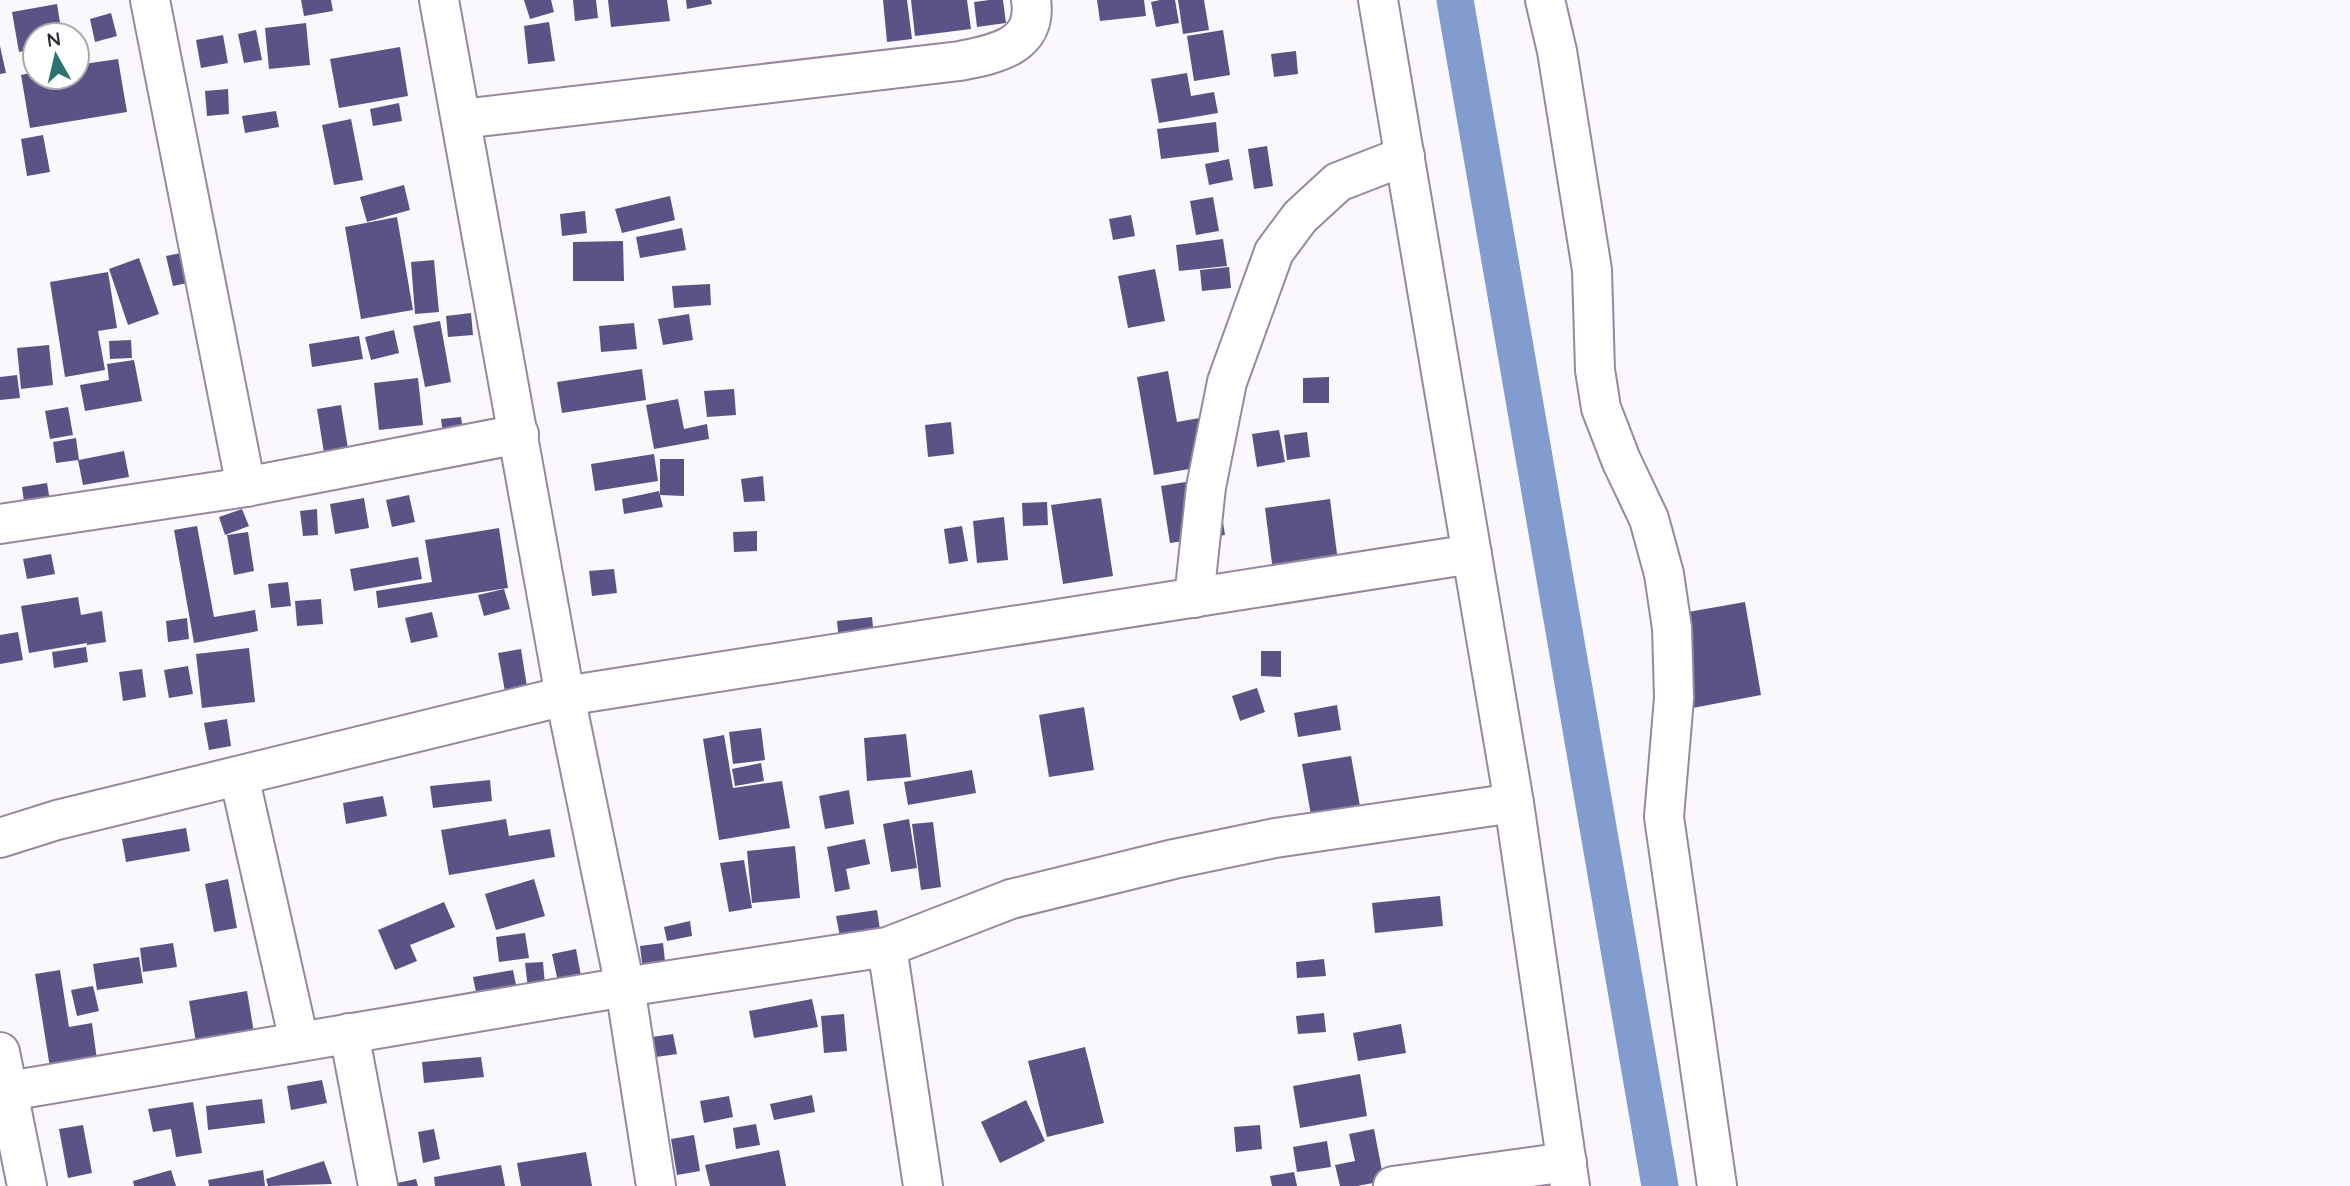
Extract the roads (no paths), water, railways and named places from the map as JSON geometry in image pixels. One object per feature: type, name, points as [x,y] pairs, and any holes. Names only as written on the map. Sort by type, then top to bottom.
[{"type":"street","points":[[150,0],[246,486]]},
{"type":"street","points":[[439,0],[565,696],[625,987],[656,1186]]},
{"type":"street","points":[[461,119],[960,61],[1002,52],[1023,38],[1033,11],[1031,0]]},
{"type":"street","points":[[1378,0],[1514,803],[1568,1174],[1393,1186]]},
{"type":"street","points":[[1545,0],[1557,51],[1592,270],[1595,370],[1601,408],[1621,460],[1649,519],[1664,574],[1672,628],[1674,698],[1664,817],[1717,1186]]},
{"type":"street","points":[[1194,597],[1206,487],[1227,382],[1274,252],[1300,217],[1338,182],[1405,156]]},
{"type":"street","points":[[0,524],[246,486],[519,434]]},
{"type":"street","points":[[0,838],[57,820],[565,696],[1472,554]]},
{"type":"street","points":[[239,776],[299,1041]]},
{"type":"street","points":[[9,1091],[625,987],[887,947],[1011,899],[1174,859],[1275,838],[1514,803]]},
{"type":"street","points":[[887,947],[923,1186]]},
{"type":"street","points":[[349,1033],[378,1186]]},
{"type":"street","points":[[0,1052],[27,1186]]},
{"type":"waterway","points":[[1455,0],[1660,1186]]}]
